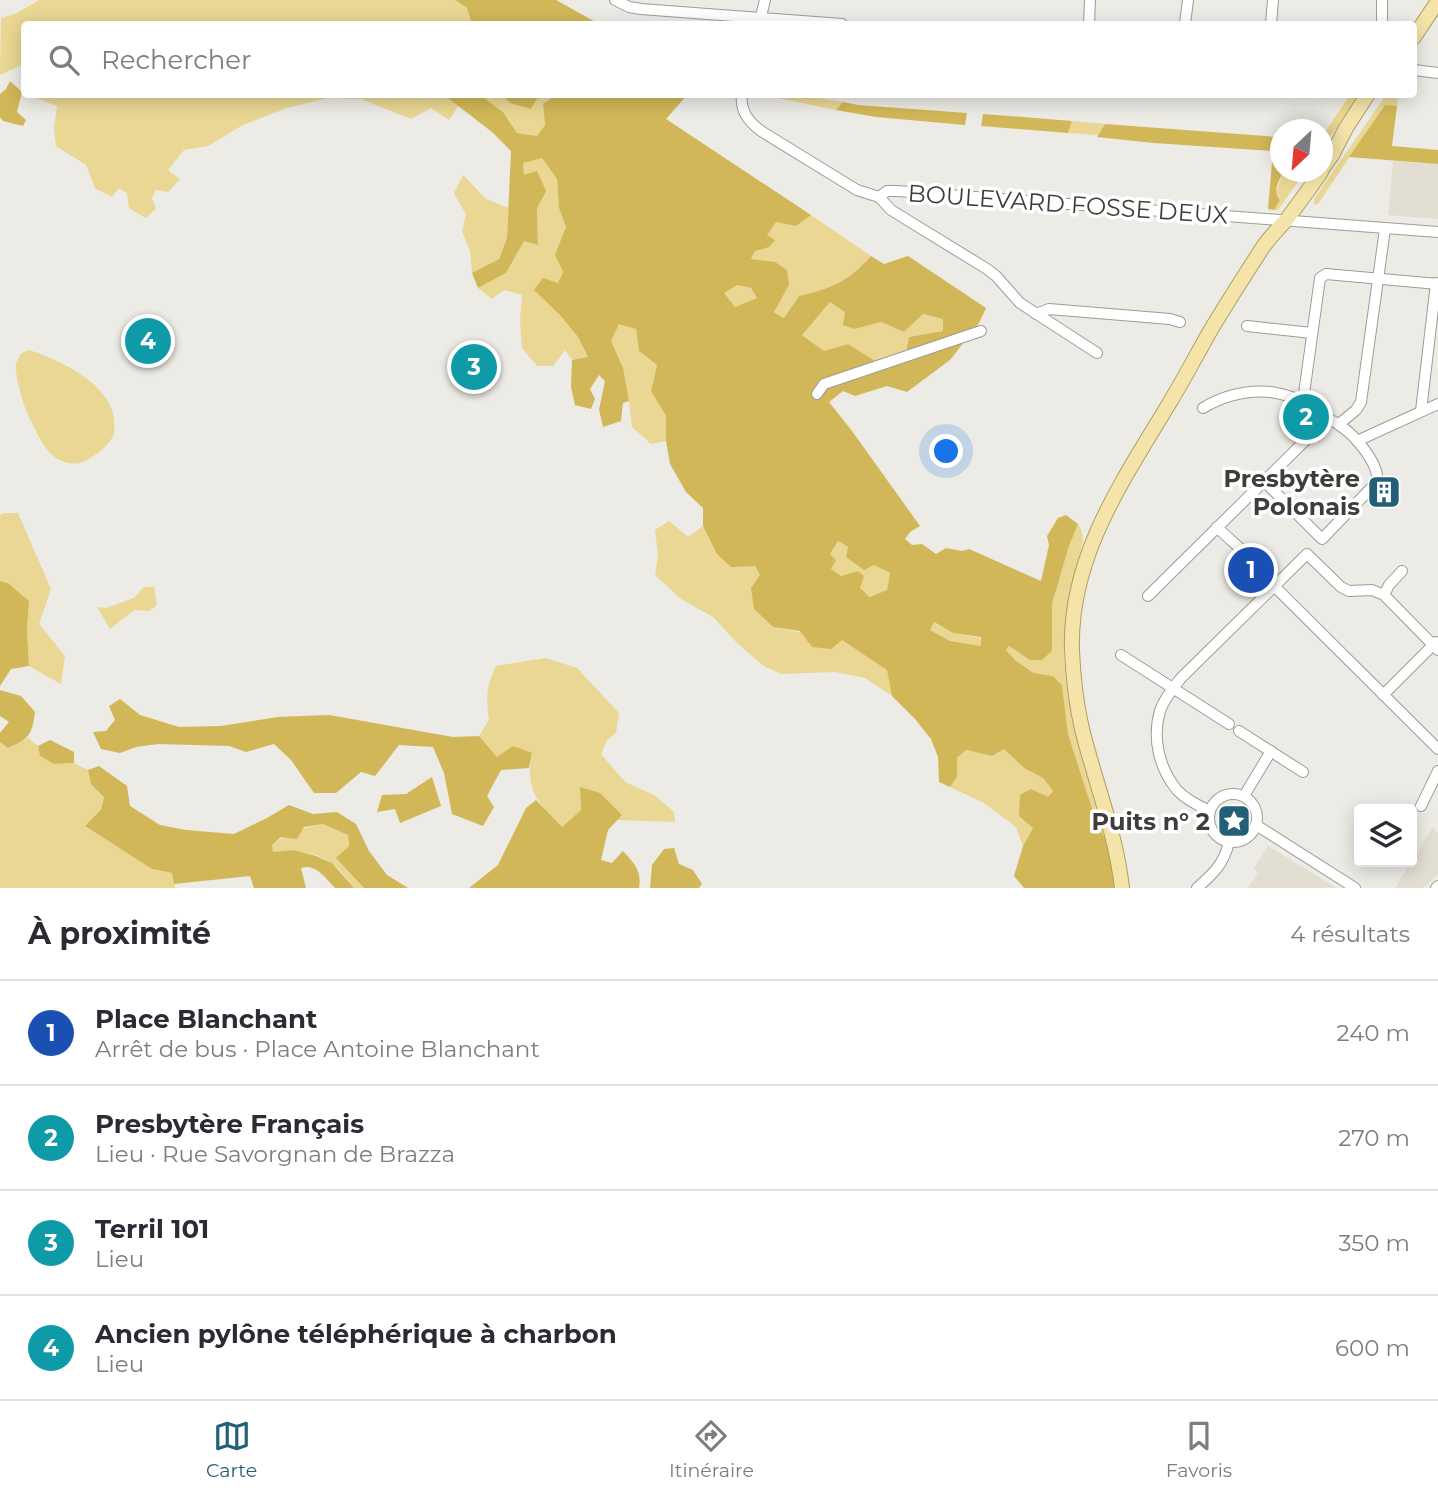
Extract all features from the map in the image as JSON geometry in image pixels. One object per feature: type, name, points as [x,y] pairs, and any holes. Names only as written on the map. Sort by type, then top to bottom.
[{"type":"main road","points":[[1417,31],[1438,1]]},
{"type":"main road","points":[[1333,153],[1365,98]]},
{"type":"main road","points":[[1122,888],[1119,859],[1077,705],[1073,626],[1083,569],[1119,485],[1266,244],[1313,182]]},
{"type":"street","points":[[615,0],[629,8],[760,21],[765,0]]},
{"type":"street","points":[[1089,21],[1090,0]]},
{"type":"street","points":[[1185,21],[1188,0]]},
{"type":"street","points":[[1270,21],[1273,0]]},
{"type":"street","points":[[1382,0],[1382,21]]},
{"type":"street","points":[[1417,70],[1438,73]]},
{"type":"street","name":"BOULEVARD FOSSE DEUX","points":[[742,98],[743,110],[761,131],[858,190],[879,197],[887,191],[897,191],[1438,232]]},
{"type":"street","points":[[879,197],[891,211],[987,269],[1017,300],[1097,353]]},
{"type":"street","points":[[1339,424],[1356,410],[1361,402],[1385,229]]},
{"type":"street","points":[[1303,401],[1320,278],[1326,274],[1378,278],[1437,284],[1421,411]]},
{"type":"street","points":[[1036,314],[1049,309],[1180,322]]},
{"type":"street","points":[[1247,326],[1312,333]]},
{"type":"street","points":[[817,394],[824,384],[981,331]]},
{"type":"street","points":[[1203,408],[1217,399],[1258,392],[1277,393],[1303,401],[1327,419],[1339,424],[1357,441],[1373,464],[1377,480],[1322,538],[1264,481]]},
{"type":"street","points":[[1357,441],[1438,404]]},
{"type":"street","points":[[1148,596],[1327,419]]},
{"type":"street","points":[[1217,527],[1247,554],[1256,568],[1438,750]]},
{"type":"street","points":[[1210,811],[1183,796],[1163,769],[1157,735],[1160,712],[1165,699],[1181,678],[1307,554],[1341,587],[1349,591],[1372,590],[1384,595],[1436,645],[1383,695]]},
{"type":"street","points":[[1384,595],[1402,571]]},
{"type":"street","points":[[1121,655],[1229,724]]},
{"type":"street","points":[[1239,731],[1303,772]]},
{"type":"street","points":[[1244,796],[1272,751]]},
{"type":"street","points":[[1421,806],[1438,771]]},
{"type":"street","points":[[1225,795],[1244,796],[1255,808],[1254,830],[1240,841],[1229,842],[1218,837],[1211,828],[1209,817],[1215,801],[1225,795]]},
{"type":"street","points":[[1256,825],[1354,888]]},
{"type":"street","points":[[1197,888],[1217,870],[1229,842]]},
{"type":"shaded area","points":[[39,0],[455,0],[467,8],[471,21],[21,21],[21,65],[0,75],[1,18],[17,13]]},
{"type":"shaded area","points":[[455,0],[556,0],[594,21],[471,21],[467,8]]},
{"type":"shaded area","points":[[10,81],[21,91],[17,112],[26,120],[23,126],[3,121],[0,117],[0,94]]},
{"type":"shaded area","points":[[36,98],[327,98],[287,108],[243,125],[208,146],[184,150],[168,170],[180,179],[168,192],[156,190],[152,198],[156,209],[146,218],[129,208],[127,193],[119,188],[112,197],[95,188],[86,165],[56,146],[54,128],[57,106]]},
{"type":"shaded area","points":[[327,98],[449,98],[458,106],[449,120],[431,108],[411,119],[361,99]]},
{"type":"shaded area","points":[[448,98],[484,98],[503,112],[517,133],[537,136],[545,125],[543,104],[552,98],[684,98],[666,119],[811,215],[796,226],[776,222],[767,235],[775,240],[769,247],[755,251],[751,259],[775,262],[787,270],[789,285],[774,312],[784,318],[799,296],[839,283],[871,256],[884,264],[908,256],[986,308],[979,323],[950,360],[907,392],[887,386],[855,396],[843,391],[829,402],[920,526],[905,539],[912,545],[922,544],[936,554],[946,548],[962,551],[969,549],[1041,581],[1049,545],[1047,536],[1058,518],[1066,515],[1078,524],[1052,604],[1052,651],[1042,660],[1030,660],[1009,646],[1006,650],[1034,673],[1053,676],[1062,685],[1068,734],[1097,824],[1109,846],[1115,888],[1024,888],[1014,876],[1023,846],[1033,828],[1019,816],[1020,795],[1031,789],[1048,797],[1053,791],[1043,778],[1024,768],[1004,749],[992,756],[966,750],[957,758],[957,777],[950,787],[939,782],[938,757],[931,739],[892,696],[887,670],[842,640],[831,649],[812,647],[800,631],[773,627],[754,609],[751,588],[760,575],[755,566],[731,567],[717,554],[703,526],[703,508],[686,492],[670,464],[666,416],[651,391],[657,365],[639,351],[636,329],[619,324],[611,341],[623,368],[629,401],[623,403],[621,421],[603,427],[599,410],[605,381],[599,375],[590,389],[595,399],[591,409],[575,405],[571,387],[572,360],[588,357],[578,337],[534,290],[543,278],[558,283],[563,272],[555,255],[566,227],[559,208],[557,179],[542,158],[523,163],[524,175],[537,171],[546,191],[537,208],[538,245],[524,241],[506,273],[478,288],[472,273],[499,259],[507,238],[511,151],[492,132]],"holes":[[[737,285],[751,288],[757,298],[735,307],[724,293]],[[830,302],[845,312],[843,325],[855,329],[881,322],[904,332],[923,314],[943,319],[943,331],[909,337],[906,351],[877,362],[848,344],[824,351],[802,335]],[[838,541],[848,547],[846,557],[864,570],[874,565],[890,573],[887,590],[870,597],[860,588],[864,576],[858,571],[841,576],[831,569],[836,560],[830,554]],[[934,622],[953,633],[981,637],[981,646],[950,641],[930,630]]]},
{"type":"shaded area","points":[[484,98],[505,98],[510,103],[533,98],[552,98],[543,104],[545,125],[537,136],[517,133],[503,112]]},
{"type":"shaded area","points":[[505,98],[537,98],[531,109],[510,103]]},
{"type":"shaded area","points":[[778,98],[819,98],[843,102],[836,110]]},
{"type":"shaded area","points":[[1348,98],[1357,98],[1333,133],[1333,120]]},
{"type":"shaded area","points":[[1384,98],[1398,98],[1397,106],[1384,106],[1333,182],[1333,172]]},
{"type":"shaded area","points":[[843,102],[967,113],[965,125],[876,117],[836,110]]},
{"type":"shaded area","points":[[1385,105],[1397,106],[1392,146],[1438,150],[1438,164],[1349,157]]},
{"type":"shaded area","points":[[983,114],[1072,121],[1068,133],[981,126]]},
{"type":"shaded area","points":[[1072,121],[1105,124],[1098,135],[1068,133]]},
{"type":"shaded area","points":[[1105,124],[1270,136],[1270,151],[1154,143],[1097,137]]},
{"type":"shaded area","points":[[542,158],[557,179],[559,208],[566,227],[556,255],[563,272],[558,283],[559,314],[578,337],[588,358],[572,360],[565,350],[553,366],[537,366],[522,348],[522,295],[504,290],[492,299],[478,288],[506,273],[524,241],[538,244],[537,208],[524,176],[523,162]]},
{"type":"shaded area","points":[[1393,161],[1438,164],[1438,219],[1388,215]]},
{"type":"shaded area","points":[[463,175],[486,199],[508,208],[507,238],[499,259],[472,273],[470,251],[462,231],[466,214],[454,193]]},
{"type":"shaded area","points":[[1270,182],[1278,182],[1276,190],[1280,200],[1274,210],[1268,209]]},
{"type":"shaded area","points":[[1280,182],[1298,182],[1278,210],[1274,210],[1280,200],[1276,192]]},
{"type":"shaded area","points":[[1326,182],[1333,182],[1318,204],[1314,205],[1314,199]]},
{"type":"shaded area","points":[[811,215],[871,256],[839,283],[799,296],[784,318],[774,311],[789,285],[751,260],[776,222],[796,225]]},
{"type":"shaded area","points":[[737,285],[751,288],[757,298],[735,307],[723,293]]},
{"type":"shaded area","points":[[830,302],[846,312],[855,329],[881,322],[904,332],[923,314],[944,319],[943,331],[909,337],[906,351],[877,362],[848,344],[824,351],[801,334]]},
{"type":"shaded area","points":[[619,323],[636,329],[639,351],[657,365],[651,391],[666,416],[666,441],[651,444],[632,427],[629,401],[611,341]]},
{"type":"shaded area","points":[[29,350],[73,369],[99,390],[109,403],[114,417],[114,433],[105,447],[84,462],[67,463],[60,460],[50,453],[39,438],[23,401],[16,370],[20,354]]},
{"type":"shaded area","points":[[18,513],[51,589],[39,624],[65,656],[61,684],[29,666],[29,601],[8,583],[0,581],[0,515]]},
{"type":"shaded area","points":[[669,521],[688,537],[703,526],[717,554],[755,566],[760,575],[754,609],[773,627],[842,640],[888,670],[892,696],[865,678],[835,672],[781,674],[764,666],[738,644],[713,617],[681,599],[655,575],[658,555],[655,530]]},
{"type":"shaded area","points":[[1078,524],[1083,541],[1065,624],[1066,677],[1080,750],[1109,846],[1097,824],[1068,734],[1062,685],[1053,676],[1035,673],[1015,660],[1006,650],[1009,646],[1030,660],[1052,651],[1052,604]]},
{"type":"shaded area","points":[[838,541],[890,573],[887,590],[871,597],[860,588],[858,571],[841,576],[831,569],[830,554]]},
{"type":"shaded area","points":[[0,581],[8,583],[29,601],[29,666],[11,669],[0,686]]},
{"type":"shaded area","points":[[144,587],[154,587],[157,605],[149,611],[134,610],[110,629],[97,607],[106,608],[134,598]]},
{"type":"shaded area","points":[[933,622],[953,633],[981,638],[981,646],[950,641],[930,630]]},
{"type":"shaded area","points":[[546,658],[577,668],[619,713],[616,733],[607,740],[601,754],[625,782],[654,795],[674,812],[675,822],[617,820],[622,815],[580,788],[581,810],[562,827],[535,794],[530,777],[532,753],[497,757],[479,736],[489,720],[488,692],[496,666]]},
{"type":"shaded area","points":[[0,690],[21,696],[35,712],[28,735],[8,748],[0,742],[0,733],[9,722],[0,716]]},
{"type":"shaded area","points":[[120,699],[140,715],[179,727],[221,726],[278,717],[329,715],[453,737],[479,736],[497,757],[513,746],[532,753],[529,768],[501,770],[487,796],[494,807],[483,826],[452,814],[444,773],[433,747],[399,745],[375,776],[361,772],[336,793],[314,793],[291,760],[274,744],[246,752],[229,746],[158,744],[136,747],[120,753],[101,749],[93,732],[106,731],[115,720],[109,706]]},
{"type":"shaded area","points":[[28,738],[38,746],[40,756],[54,764],[74,763],[88,770],[91,783],[104,797],[101,808],[85,826],[152,869],[172,873],[175,888],[0,888],[0,742],[8,748]]},
{"type":"shaded area","points":[[50,740],[74,752],[74,763],[54,764],[40,756],[38,746]]},
{"type":"shaded area","points":[[1004,749],[1024,768],[1043,778],[1053,791],[1023,846],[1016,827],[984,803],[950,787],[957,777],[957,758],[966,750],[991,756]]},
{"type":"shaded area","points":[[99,766],[127,786],[130,806],[160,825],[234,834],[289,805],[313,814],[337,812],[356,824],[369,851],[387,875],[408,888],[364,888],[336,858],[349,846],[348,835],[323,824],[304,827],[297,839],[281,837],[272,845],[273,852],[294,850],[332,863],[354,888],[335,888],[320,872],[306,867],[301,868],[306,888],[254,888],[250,876],[174,884],[172,873],[152,869],[85,826],[101,809],[104,797],[91,784],[88,770]]},
{"type":"shaded area","points":[[432,777],[441,806],[400,823],[395,809],[377,812],[382,795],[406,794]]},
{"type":"shaded area","points":[[580,787],[600,793],[622,815],[608,830],[601,860],[612,863],[623,851],[638,872],[639,888],[469,888],[498,865],[526,808],[536,800],[562,827],[581,810]]},
{"type":"shaded area","points":[[323,824],[348,835],[349,846],[337,858],[364,888],[354,888],[340,870],[323,858],[295,852],[273,853],[272,845],[284,837]]},
{"type":"shaded area","points":[[1433,827],[1438,833],[1438,874],[1423,888],[1395,888],[1408,867],[1417,867],[1417,853]]},
{"type":"shaded area","points":[[1268,846],[1337,888],[1248,888],[1258,872],[1254,868]]},
{"type":"shaded area","points":[[674,848],[679,864],[693,870],[702,884],[699,888],[650,888],[652,865],[664,849]]},
{"type":"place","name":"Ancien pylône téléphérique à charbon","points":[[148,341]]},
{"type":"place","name":"Terril 101","points":[[474,367]]},
{"type":"place","name":"Presbytère Français","points":[[1306,417]]},
{"type":"place","name":"Presbytère Polonais","points":[[1384,492]]},
{"type":"place","name":"Place Blanchant","points":[[1251,570]]},
{"type":"place","name":"Puits n° 2","points":[[1234,821]]}]
